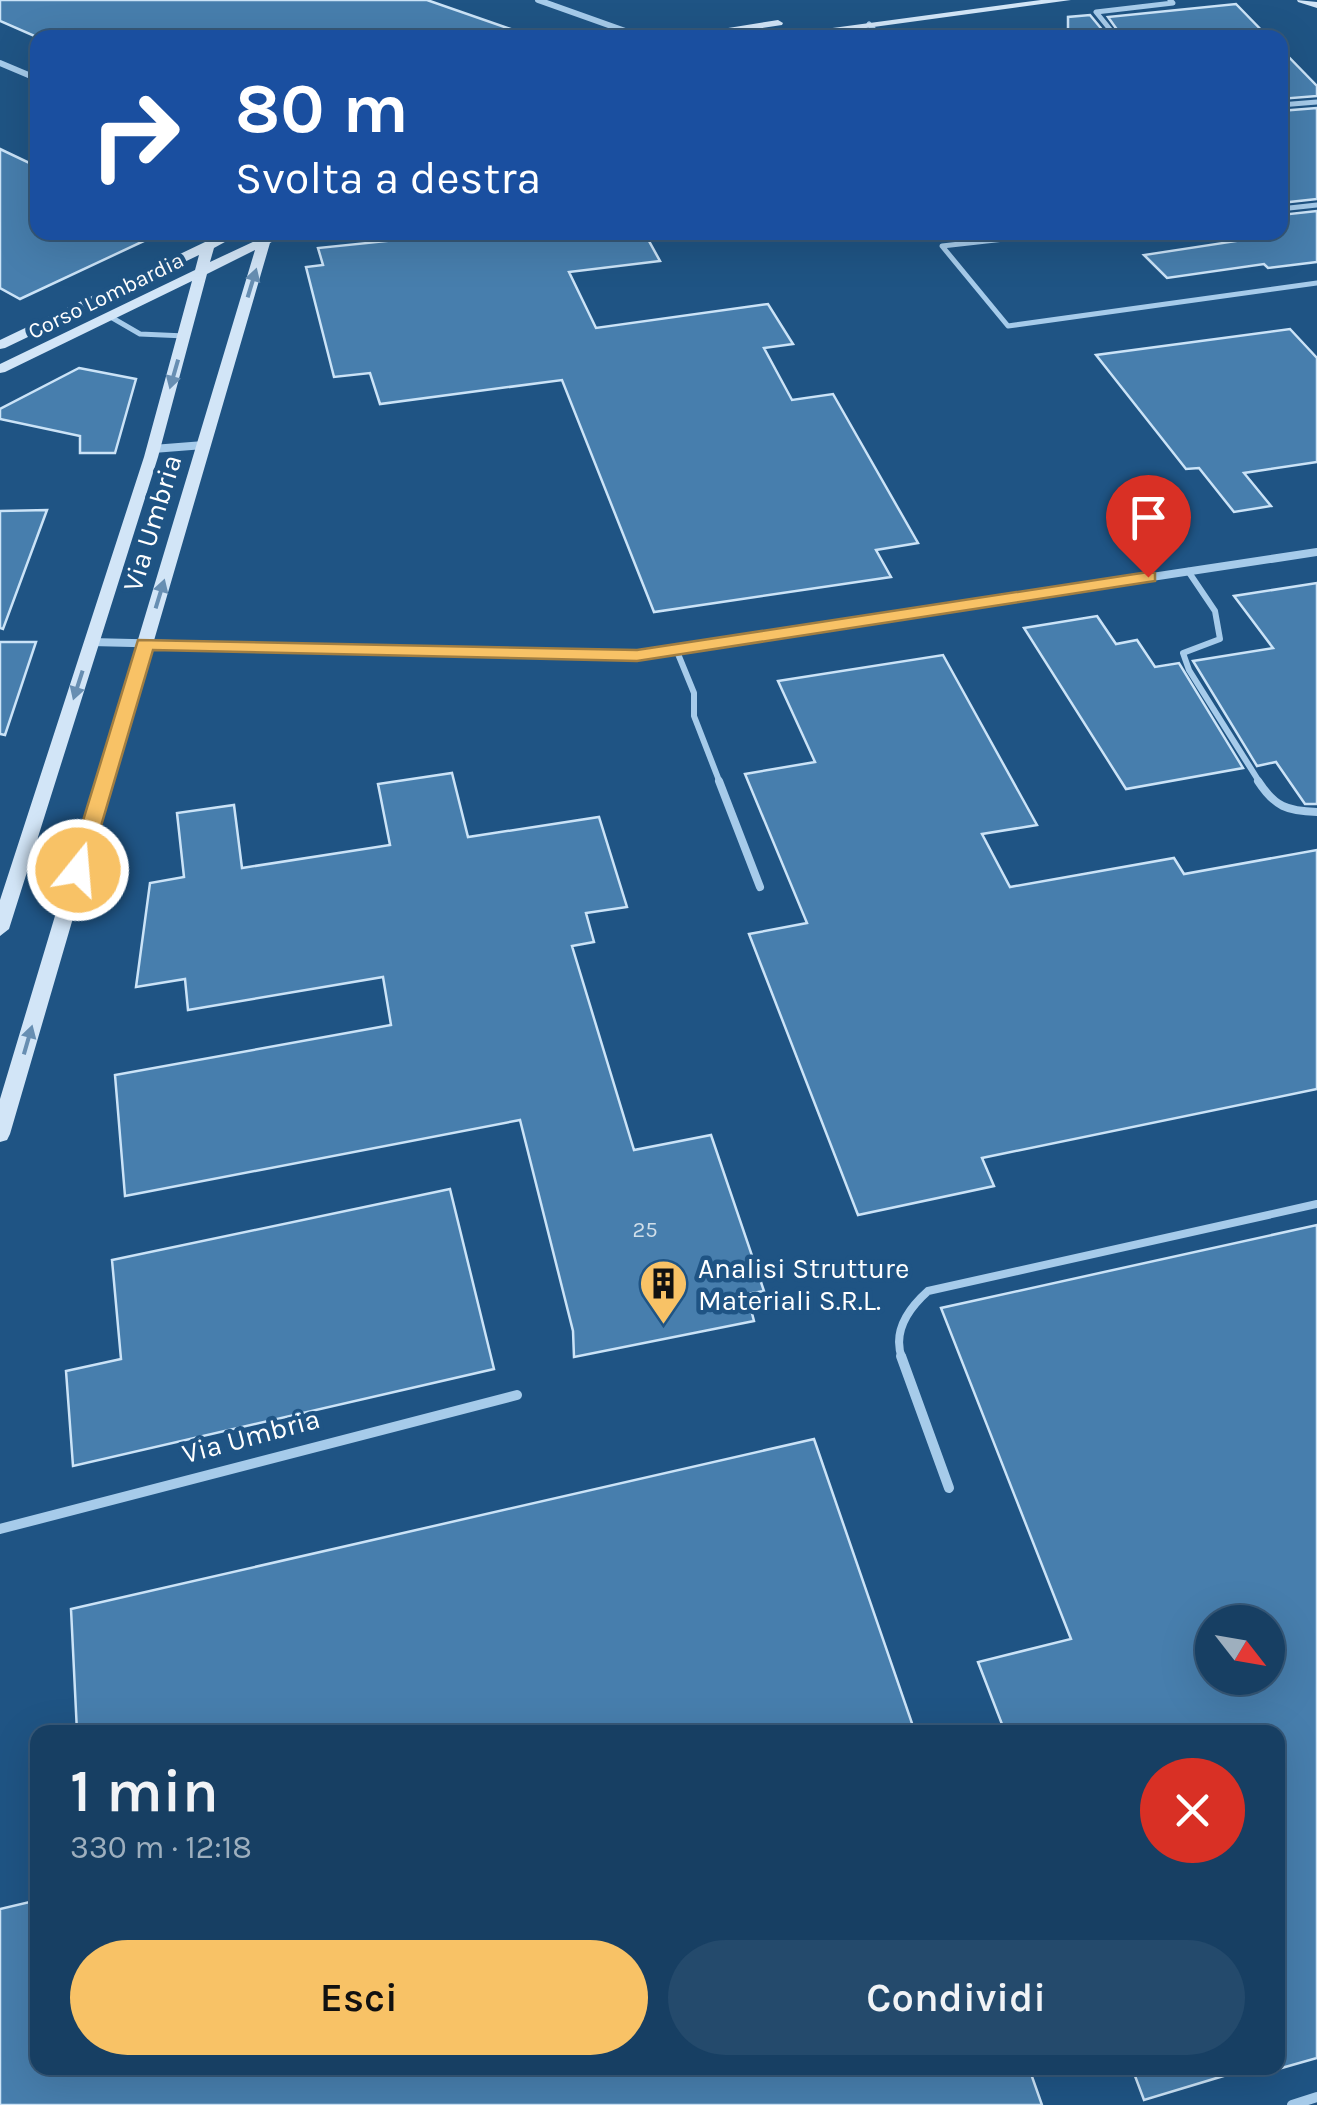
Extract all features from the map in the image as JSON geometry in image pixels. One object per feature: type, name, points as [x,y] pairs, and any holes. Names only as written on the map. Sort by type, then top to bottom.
[{"type":"street","points":[[538,0],[623,30]]},
{"type":"street","points":[[735,30],[974,0]]},
{"type":"street","points":[[824,30],[1066,0]]},
{"type":"street","points":[[1302,0],[1317,5]]},
{"type":"street","points":[[0,63],[30,76]]},
{"type":"street","name":"Corso Lombardia","points":[[0,346],[220,240]]},
{"type":"street","name":"Corso Lombardia","points":[[0,369],[260,240]]},
{"type":"street","name":"Via Umbria","points":[[0,1134],[265,240]]},
{"type":"street","name":"Via Umbria","points":[[0,929],[153,449],[208,246]]},
{"type":"street","points":[[0,346],[21,358]]},
{"type":"street","name":"Via Umbria","points":[[153,449],[204,445]]},
{"type":"street","points":[[91,642],[637,655],[1317,552]]},
{"type":"lane","points":[[1111,30],[1096,12],[1173,3],[1170,0]]},
{"type":"lane","points":[[869,24],[874,30]]},
{"type":"lane","points":[[1288,104],[1317,102]]},
{"type":"lane","points":[[1288,208],[1317,205]]},
{"type":"lane","points":[[996,240],[942,246],[1008,326],[1317,283]]},
{"type":"lane","points":[[109,316],[140,334],[184,336]]},
{"type":"lane","points":[[1188,571],[1221,623],[1220,639],[1182,653],[1190,670],[1272,801],[1287,811],[1317,812]]},
{"type":"lane","points":[[676,649],[694,693],[694,716],[760,887]]},
{"type":"lane","points":[[950,1488],[899,1350],[906,1311],[928,1291],[1317,1204]]},
{"type":"lane","name":"Via Umbria","points":[[0,1529],[516,1395]]},
{"type":"lane","points":[[1292,2105],[1317,2097]]},
{"type":"building","points":[[0,0],[427,0],[513,30],[30,30],[30,34],[0,21]]},
{"type":"building","points":[[1236,4],[1261,30],[1117,30],[1108,17]]},
{"type":"building","points":[[1090,15],[1102,30],[1068,30],[1068,17]]},
{"type":"building","points":[[1288,56],[1317,86],[1317,96],[1288,98]]},
{"type":"building","points":[[1317,108],[1317,199],[1288,202],[1288,110]]},
{"type":"building","points":[[0,149],[30,163],[30,240],[146,240],[20,299],[0,288]]},
{"type":"building","points":[[1317,211],[1317,262],[1268,268],[1264,264],[1167,278],[1144,255],[1243,240],[1288,240],[1288,214]]},
{"type":"building","points":[[648,240],[660,261],[569,272],[596,328],[768,304],[793,344],[764,348],[792,400],[833,394],[918,543],[876,550],[891,577],[654,612],[562,380],[380,404],[370,373],[334,377],[306,267],[323,265],[318,248],[387,241]]},
{"type":"building","points":[[1290,329],[1317,358],[1317,462],[1244,473],[1271,506],[1234,512],[1199,468],[1186,469],[1096,355]]},
{"type":"building","points":[[79,368],[136,379],[115,453],[80,453],[80,436],[0,419],[0,409]]},
{"type":"building","points":[[47,510],[3,629],[0,628],[0,511]]},
{"type":"building","points":[[1317,583],[1317,804],[1305,804],[1276,762],[1257,766],[1193,661],[1273,648],[1234,596]]},
{"type":"building","points":[[1097,616],[1116,644],[1137,640],[1155,667],[1179,663],[1243,768],[1126,789],[1024,628]]},
{"type":"building","points":[[0,642],[36,642],[5,735],[0,734]]},
{"type":"building","points":[[943,655],[1037,825],[982,834],[1010,887],[1174,858],[1184,874],[1317,850],[1317,1089],[982,1158],[994,1186],[858,1215],[749,934],[807,923],[745,774],[815,762],[778,681]]},
{"type":"building","points":[[452,773],[468,837],[599,817],[627,907],[586,913],[594,942],[572,946],[634,1150],[711,1135],[764,1291],[747,1294],[754,1321],[574,1357],[573,1331],[520,1120],[125,1196],[115,1075],[391,1025],[383,977],[188,1010],[185,979],[136,987],[150,883],[184,877],[177,813],[234,805],[242,868],[390,845],[378,784]]},
{"type":"building","points":[[450,1189],[494,1369],[73,1466],[66,1371],[121,1359],[112,1260]]},
{"type":"building","points":[[1317,1225],[1317,2058],[1285,2067],[1285,1725],[1002,1725],[978,1662],[1071,1639],[941,1308]]},
{"type":"building","points":[[814,1439],[913,1725],[77,1725],[71,1609]]},
{"type":"building","points":[[30,1902],[30,2075],[1031,2075],[1042,2105],[0,2105],[0,1909]]},
{"type":"building","points":[[1135,2075],[1227,2075],[1144,2100]]},
{"type":"place","name":"Analisi Strutture Materiali S.R.L.","points":[[663,1326]]},
{"type":"route","points":[[78,870],[145,644],[637,655],[1148,577]]}]
